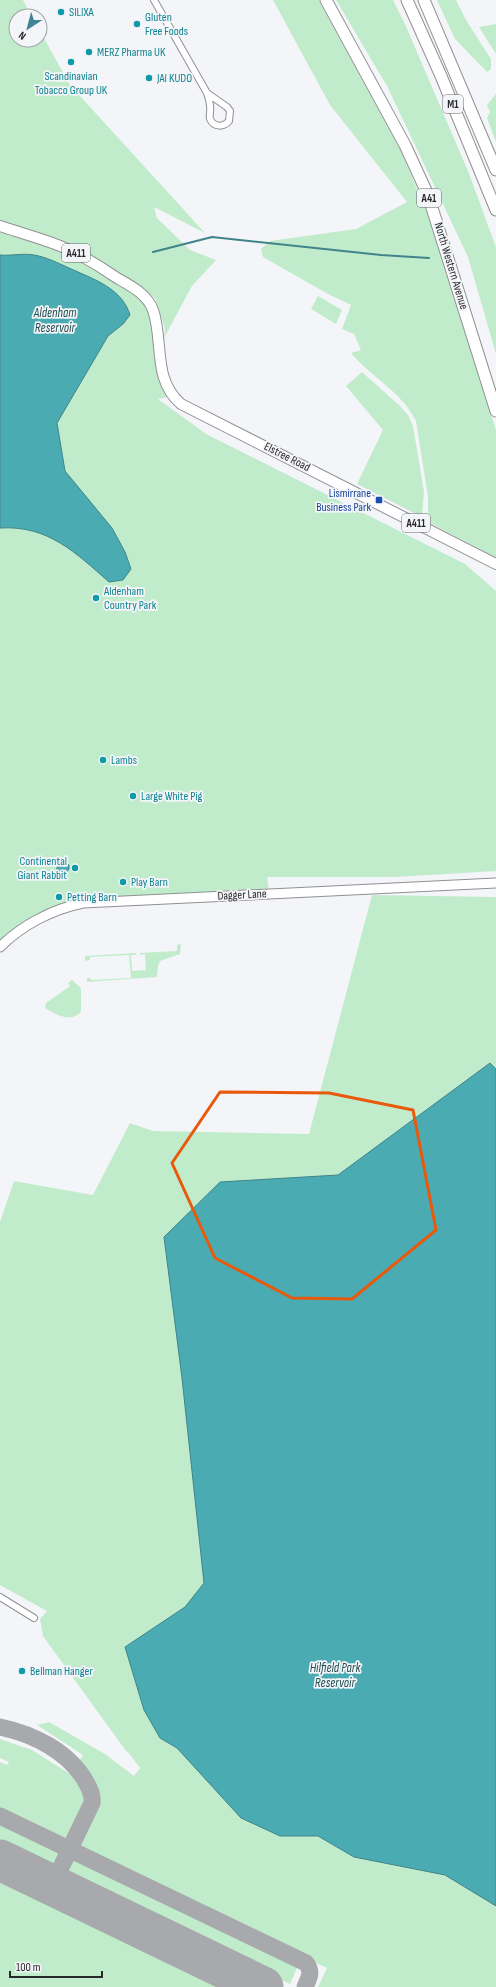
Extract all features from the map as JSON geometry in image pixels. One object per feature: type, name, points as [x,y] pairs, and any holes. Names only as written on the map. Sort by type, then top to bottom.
[{"type":"highway","name":"North Western Avenue","points":[[326,0],[405,145],[428,195],[496,410]]},
{"type":"highway","name":"M1","points":[[407,0],[444,83],[496,210]]},
{"type":"highway","name":"M1","points":[[424,0],[496,170]]},
{"type":"main road","name":"Elstree Road","points":[[0,226],[77,253],[135,289],[144,297],[152,309],[156,321],[163,379],[169,393],[181,404],[496,564]]},
{"type":"street","points":[[154,0],[207,92],[210,118],[214,124],[224,125],[229,121],[231,114],[229,109],[207,92]]},
{"type":"street","points":[[210,111],[215,106],[224,105]]},
{"type":"street","name":"Dagger Lane","points":[[0,947],[20,930],[36,920],[68,906],[83,903],[496,883]]},
{"type":"street","points":[[0,1597],[34,1618]]},
{"type":"highlighted area","points":[[220,1092],[329,1093],[413,1110],[436,1230],[352,1299],[292,1298],[215,1258],[172,1163]]},
{"type":"green space","points":[[0,0],[23,0],[27,8],[8,8],[8,48],[48,48],[48,45],[70,85],[205,233],[154,207],[157,218],[190,250],[216,260],[192,286],[164,338],[165,329],[155,298],[128,278],[75,247],[0,220]]},
{"type":"green space","points":[[273,0],[319,0],[398,144],[426,210],[496,430],[496,557],[428,522],[428,497],[416,421],[395,393],[359,362],[351,353],[361,350],[354,334],[342,329],[351,305],[328,294],[263,257],[261,249],[270,241],[356,229],[407,202],[330,105]]},
{"type":"green space","points":[[336,0],[393,0],[405,24],[468,171],[496,247],[496,354],[468,257],[387,86]]},
{"type":"green space","points":[[437,0],[456,0],[466,20],[491,59],[491,69],[487,72],[455,39]]},
{"type":"green space","points":[[496,24],[496,54],[479,27]]},
{"type":"green space","points":[[496,94],[496,142],[487,118],[490,112],[487,105]]},
{"type":"green space","points":[[0,230],[38,241],[75,256],[140,296],[151,312],[168,397],[158,399],[206,434],[465,564],[496,591],[496,871],[395,877],[267,877],[269,890],[71,902],[42,913],[24,923],[0,943]]},
{"type":"green space","points":[[318,296],[342,310],[336,324],[311,309]]},
{"type":"green space","points":[[362,372],[400,406],[408,415],[413,426],[424,492],[422,517],[357,484],[383,430],[346,386]]},
{"type":"green space","points":[[372,895],[496,897],[496,1987],[318,1987],[327,1968],[302,1956],[290,1984],[0,1845],[0,1762],[7,1765],[9,1762],[0,1758],[0,1739],[32,1750],[70,1774],[74,1769],[90,1794],[94,1789],[78,1763],[83,1755],[37,1725],[49,1722],[105,1754],[134,1776],[140,1768],[126,1751],[43,1636],[40,1619],[47,1611],[0,1585],[0,1222],[14,1181],[93,1195],[130,1123],[153,1131],[309,1134]]},
{"type":"green space","points":[[181,944],[180,954],[160,961],[157,977],[87,982],[87,978],[90,978],[91,980],[131,978],[129,955],[90,957],[90,960],[85,961],[85,956],[136,953],[136,955],[131,955],[132,971],[146,970],[145,954],[140,955],[140,953],[177,951],[177,945]]},
{"type":"green space","points":[[72,980],[81,988],[81,1012],[72,1017],[63,1017],[45,1008],[46,1003],[70,986],[68,983]]},
{"type":"green space","points":[[0,1875],[232,1987],[0,1987]]},
{"type":"water","name":"Aldenham Reservoir","points":[[30,254],[52,260],[88,276],[114,291],[126,306],[130,315],[123,324],[108,336],[57,423],[65,471],[112,528],[125,552],[131,569],[123,580],[109,582],[73,551],[47,536],[33,531],[17,528],[0,528],[0,255]]},
{"type":"water","points":[[64,863],[69,865],[69,869],[65,874],[56,870],[58,866]]},
{"type":"water","name":"Hilfield Park Reservoir","points":[[490,1063],[496,1069],[496,1906],[445,1875],[354,1857],[318,1836],[280,1836],[241,1818],[177,1748],[160,1738],[144,1710],[125,1647],[185,1607],[204,1583],[182,1378],[164,1237],[220,1182],[338,1175]]},
{"type":"waterway","points":[[153,252],[212,237],[381,255],[429,258]]},
{"type":"taxiway","points":[[0,1727],[25,1734],[60,1753],[79,1771],[91,1792],[92,1803],[52,1886]]},
{"type":"taxiway","points":[[0,1816],[306,1963],[310,1972],[305,1987]]},
{"type":"runway","points":[[0,1860],[263,1987]]},
{"type":"place","name":"SILIXA","points":[[61,12]]},
{"type":"place","name":"Gluten Free Foods","points":[[137,24]]},
{"type":"place","name":"MERZ Pharma UK","points":[[89,52]]},
{"type":"place","name":"Scandinavian Tobacco Group UK","points":[[71,62]]},
{"type":"place","name":"JAI KUDO","points":[[149,78]]},
{"type":"place","name":"Lismirrane Business Park","points":[[379,500]]},
{"type":"place","name":"Aldenham Country Park","points":[[96,598]]},
{"type":"place","name":"Lambs","points":[[103,760]]},
{"type":"place","name":"Large White Pig","points":[[133,796]]},
{"type":"place","name":"Continental Giant Rabbit","points":[[75,868]]},
{"type":"place","name":"Play Barn","points":[[123,882]]},
{"type":"place","name":"Petting Barn","points":[[59,897]]},
{"type":"place","name":"Bellman Hanger","points":[[22,1671]]}]
